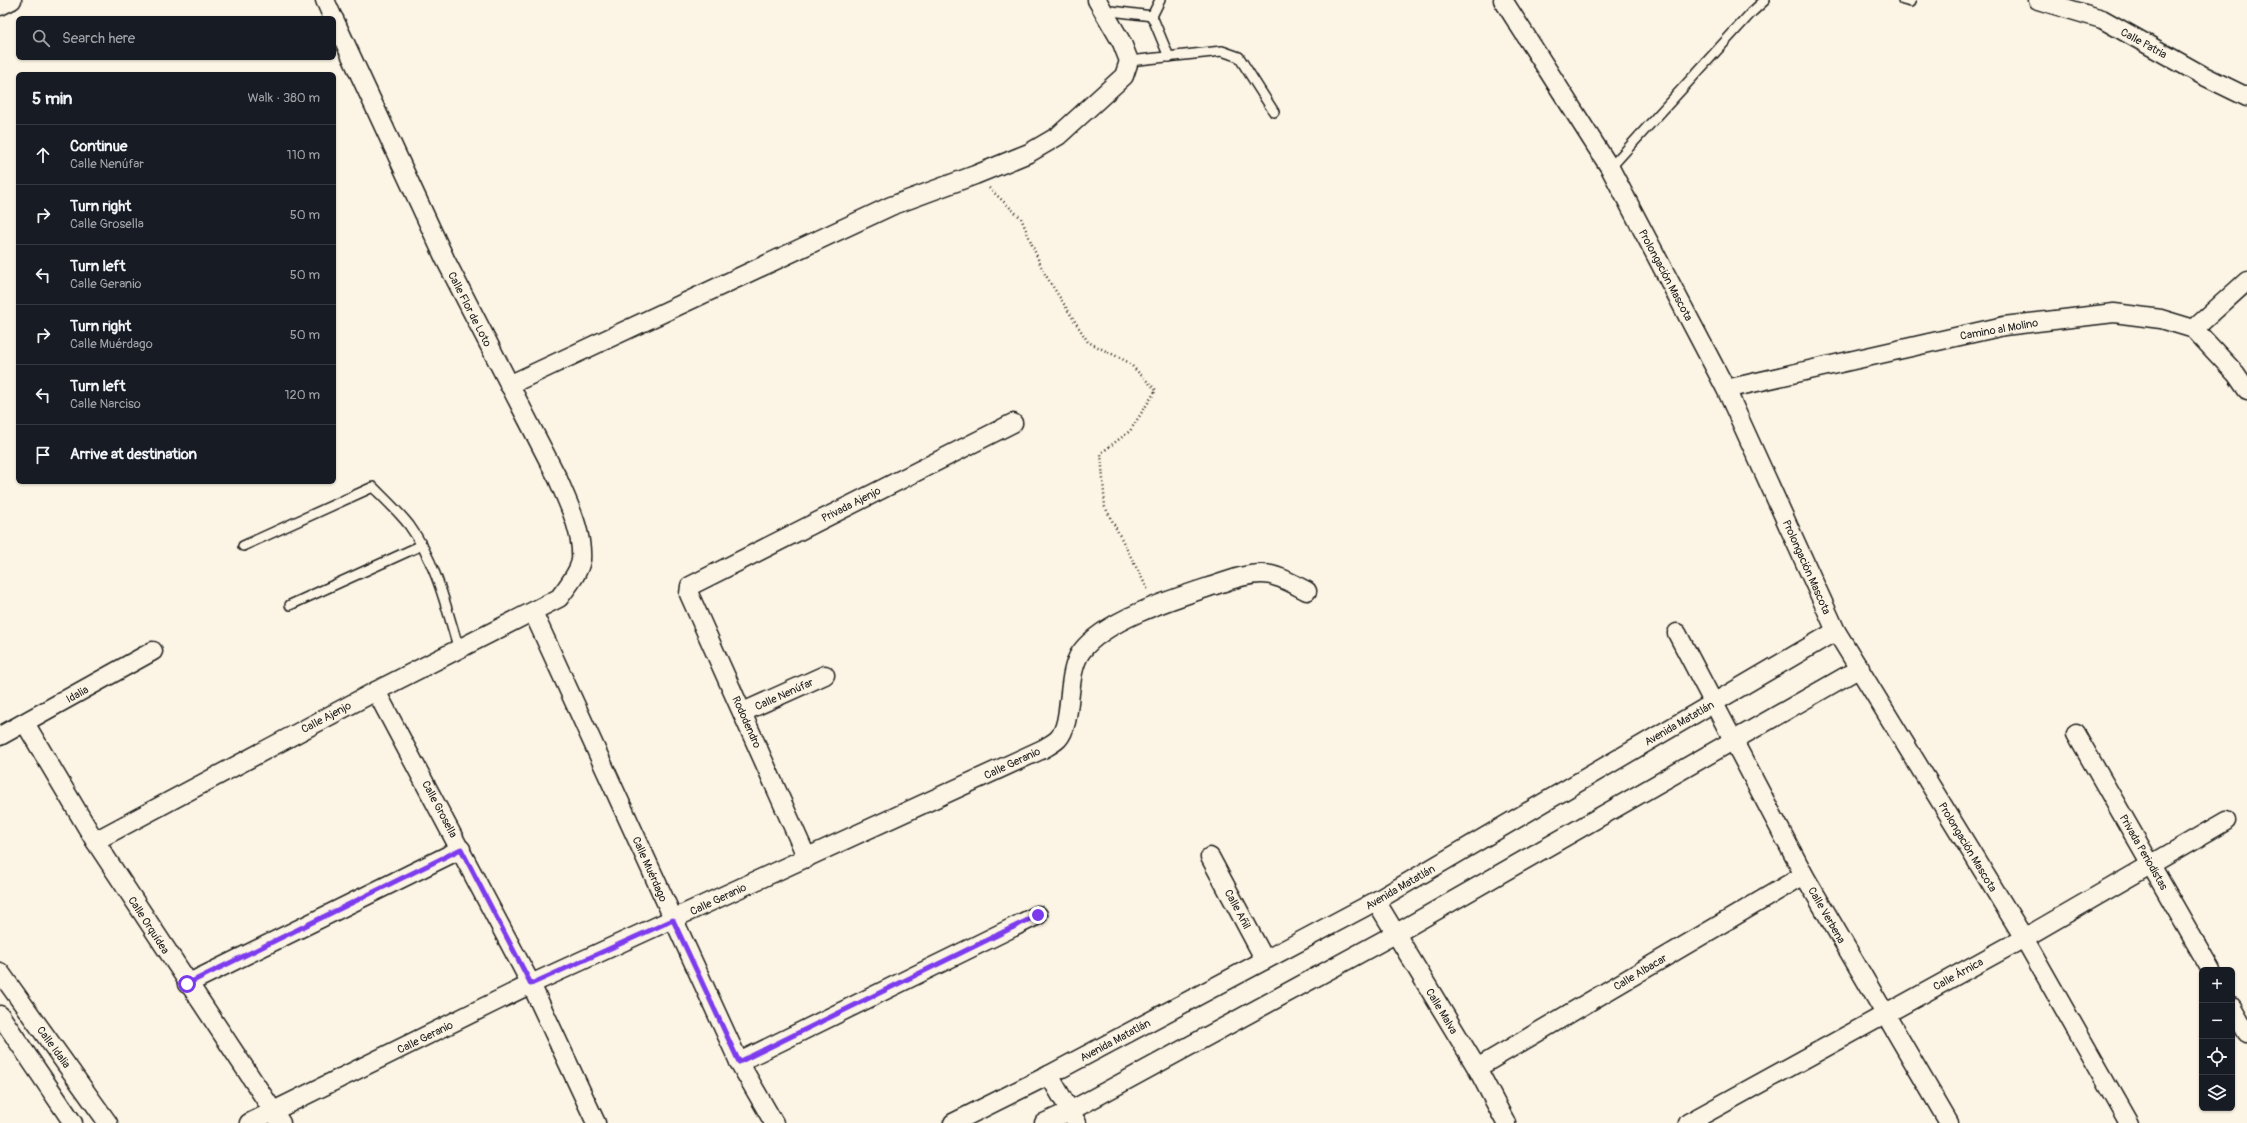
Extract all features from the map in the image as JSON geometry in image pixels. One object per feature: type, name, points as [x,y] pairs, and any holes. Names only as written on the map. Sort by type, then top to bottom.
[{"type":"street","points":[[0,6],[12,0]]},
{"type":"street","name":"Calle Flor de Loto","points":[[325,0],[333,16]]},
{"type":"street","name":"Prolongación Mascota","points":[[1503,0],[1610,168],[1726,389],[1836,630],[2024,938],[2129,1123]]},
{"type":"street","name":"Calle Patria","points":[[2038,0],[2102,19],[2202,75],[2247,97]]},
{"type":"street","points":[[509,385],[891,206],[975,175],[1028,153],[1058,136],[1124,76],[1129,61],[1122,43],[1100,5]]},
{"type":"street","name":"Calle Flor de Loto","points":[[336,23],[445,259],[558,479],[574,518],[580,544],[581,561],[573,578],[559,598]]},
{"type":"street","points":[[2247,281],[2194,329],[2236,374],[2247,390]]},
{"type":"street","name":"Camino al Molino","points":[[1726,389],[2004,326],[2026,323],[2114,313],[2161,320],[2194,329]]},
{"type":"street","name":"Privada Ajenjo","points":[[690,586],[1013,423]]},
{"type":"street","points":[[1156,604],[1243,576],[1262,574],[1284,579],[1307,591]]},
{"type":"street","name":"Rododendro","points":[[690,586],[690,594],[807,858]]},
{"type":"street","name":"Calle Ajenjo","points":[[95,841],[376,691],[559,598]]},
{"type":"street","name":"Calle Geranio","points":[[249,1123],[277,1118],[531,984],[1043,749],[1058,739],[1067,721],[1068,696],[1080,653],[1096,637],[1156,604]]},
{"type":"street","name":"Calle Muérdago","points":[[533,612],[739,1062],[774,1123]]},
{"type":"street","name":"Avenida Matatlán","points":[[954,1123],[1048,1075],[1376,901],[1836,630]]},
{"type":"street","name":"Calle Verbena","points":[[1677,633],[1804,876],[1949,1123]]},
{"type":"street","name":"Idalia","points":[[0,736],[153,651]]},
{"type":"street","points":[[1044,1123],[1073,1117],[1860,668]]},
{"type":"street","name":"Calle Nenúfar","points":[[743,712],[824,675]]},
{"type":"street","name":"Calle Grosella","points":[[376,691],[461,849],[531,984],[596,1123]]},
{"type":"street","name":"Calle Orquídea","points":[[24,723],[95,841],[187,984],[277,1118]]},
{"type":"street","name":"Privada Periodistas","points":[[2076,734],[2209,967]]},
{"type":"street","name":"Calle Árnica","points":[[1688,1123],[2024,938],[2226,821]]},
{"type":"street","points":[[187,984],[461,849]]},
{"type":"street","name":"Calle Añil","points":[[1210,857],[1265,960]]},
{"type":"street","name":"Calle Albacar","points":[[1477,1068],[1804,876]]},
{"type":"street","name":"Calle Malva","points":[[1376,901],[1477,1068],[1506,1123]]},
{"type":"street","points":[[739,1062],[1038,915]]},
{"type":"street","name":"Calle Idalia","points":[[0,972],[108,1123]]},
{"type":"street","points":[[2235,1012],[2247,1033]]},
{"type":"street","points":[[0,1015],[73,1123]]},
{"type":"street","points":[[1048,1075],[1073,1117]]},
{"type":"lane","points":[[1160,0],[1152,16],[1169,57]]},
{"type":"lane","points":[[1610,168],[1751,12],[1765,0]]},
{"type":"lane","points":[[1100,5],[1152,16]]},
{"type":"lane","points":[[1129,61],[1222,52],[1239,57],[1274,112]]},
{"type":"lane","points":[[244,546],[373,487],[408,524],[422,545],[438,577],[459,650]]},
{"type":"lane","points":[[290,605],[422,545]]},
{"type":"path","points":[[975,175],[1021,218],[1043,271],[1088,342],[1128,362],[1156,390],[1130,431],[1101,454],[1105,507],[1156,604]]},
{"type":"route","points":[[187,984],[461,849],[531,984],[673,920],[739,1062],[1038,915]]}]
